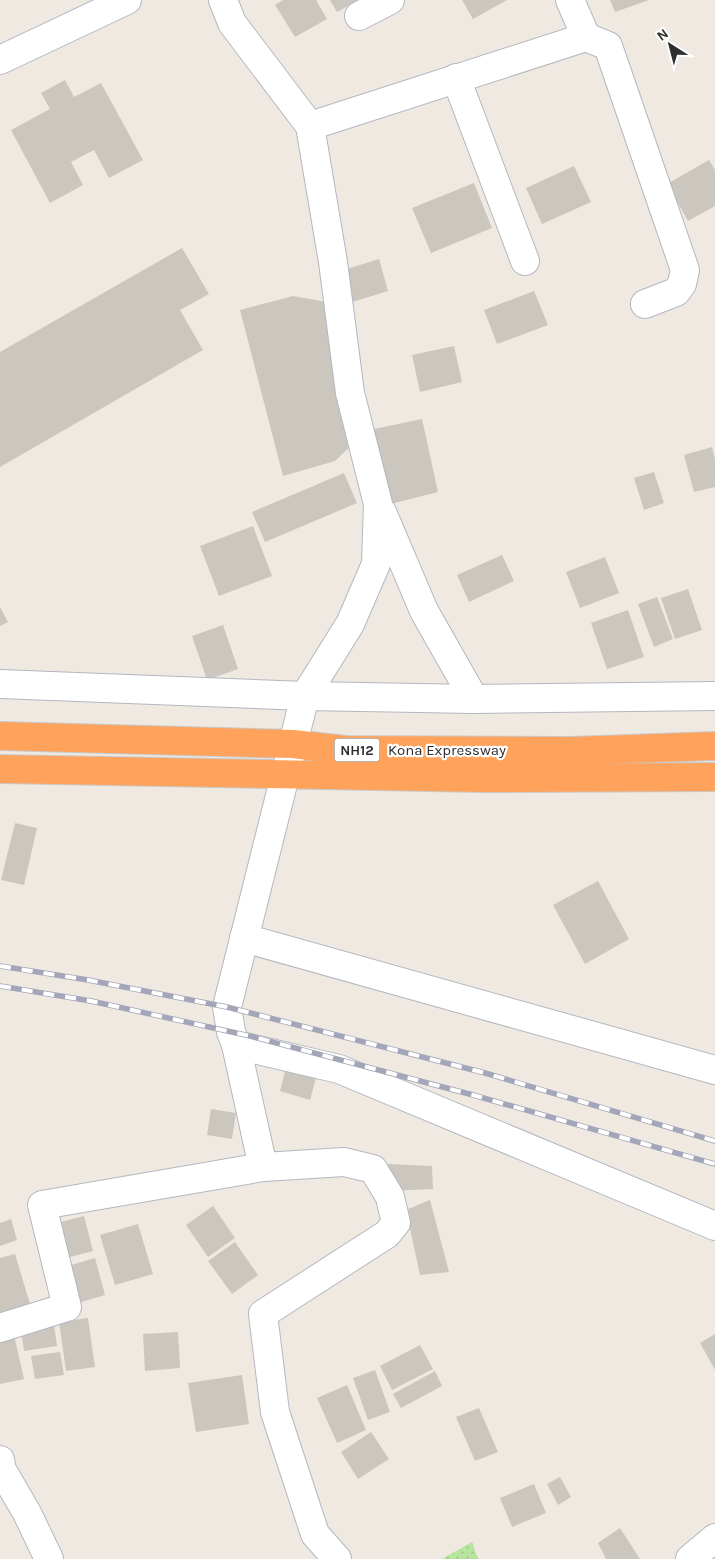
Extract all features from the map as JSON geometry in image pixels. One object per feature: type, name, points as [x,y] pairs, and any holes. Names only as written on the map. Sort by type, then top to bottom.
[{"type":"highway","name":"Kona Expressway","points":[[0,736],[293,744],[355,750],[571,751],[715,746]]},
{"type":"highway","name":"Kona Expressway","points":[[0,769],[482,778],[715,777]]},
{"type":"street","points":[[0,60],[127,0]]},
{"type":"street","points":[[223,0],[232,23],[310,126],[333,262],[350,394],[378,504],[424,611],[474,699]]},
{"type":"street","points":[[359,16],[390,0]]},
{"type":"street","points":[[570,0],[586,37]]},
{"type":"street","points":[[310,126],[586,37],[608,46],[685,270],[682,284],[676,292],[645,304]]},
{"type":"street","points":[[456,78],[524,261]]},
{"type":"street","points":[[263,1167],[236,1045],[231,1032],[227,1007],[305,696],[350,624],[376,564],[378,504]]},
{"type":"street","points":[[0,684],[305,696],[474,699],[715,696]]},
{"type":"street","points":[[244,938],[715,1070]]},
{"type":"street","points":[[236,1045],[339,1069],[715,1226]]},
{"type":"street","points":[[0,1328],[67,1307],[42,1205],[263,1167],[344,1162],[373,1169],[390,1197],[396,1224],[387,1234],[263,1314],[275,1412],[315,1534],[337,1559]]},
{"type":"street","points":[[1,1467],[28,1513],[49,1559]]},
{"type":"street","points":[[690,1559],[715,1538]]},
{"type":"green space","points":[[472,1542],[478,1559],[442,1559]]},
{"type":"building","points":[[283,0],[316,0],[327,19],[295,37],[275,5]]},
{"type":"building","points":[[330,0],[359,0],[337,12]]},
{"type":"building","points":[[462,0],[507,0],[473,19]]},
{"type":"building","points":[[610,0],[649,0],[615,12]]},
{"type":"building","points":[[65,80],[74,97],[101,83],[143,160],[109,178],[94,150],[71,162],[83,185],[50,203],[11,130],[50,109],[41,93]]},
{"type":"building","points":[[709,160],[715,170],[715,206],[688,221],[667,184]]},
{"type":"building","points":[[574,166],[591,202],[542,224],[526,188]]},
{"type":"building","points":[[474,183],[492,228],[431,253],[412,208]]},
{"type":"building","points":[[182,248],[209,294],[180,310],[203,350],[0,467],[0,352]]},
{"type":"building","points":[[379,259],[388,291],[346,304],[337,272]]},
{"type":"building","points":[[534,291],[548,325],[497,344],[484,310]]},
{"type":"building","points":[[293,296],[327,302],[360,437],[335,461],[283,476],[240,310]]},
{"type":"building","points":[[454,346],[462,382],[420,392],[412,355]]},
{"type":"building","points":[[422,419],[438,492],[383,506],[374,429]]},
{"type":"building","points":[[712,447],[715,459],[715,487],[694,492],[684,455]]},
{"type":"building","points":[[654,472],[664,503],[644,510],[634,478]]},
{"type":"building","points":[[344,473],[357,503],[265,542],[252,512]]},
{"type":"building","points":[[253,526],[272,576],[219,596],[200,546]]},
{"type":"building","points":[[502,555],[514,581],[469,602],[457,575]]},
{"type":"building","points":[[605,557],[619,593],[580,608],[566,572]]},
{"type":"building","points":[[688,589],[702,630],[675,639],[661,598]]},
{"type":"building","points":[[657,597],[673,639],[654,647],[638,604]]},
{"type":"building","points":[[0,607],[8,622],[0,626]]},
{"type":"building","points":[[628,610],[644,657],[607,669],[591,623]]},
{"type":"building","points":[[223,625],[238,669],[207,680],[192,636]]},
{"type":"building","points":[[15,823],[37,828],[24,885],[1,880]]},
{"type":"building","points":[[598,881],[629,939],[585,964],[553,905]]},
{"type":"building","points":[[287,1063],[318,1071],[310,1100],[280,1091]]},
{"type":"building","points":[[211,1109],[236,1113],[232,1139],[207,1135]]},
{"type":"building","points":[[388,1164],[432,1166],[433,1189],[389,1191]]},
{"type":"building","points":[[430,1200],[449,1272],[420,1275],[406,1210]]},
{"type":"building","points":[[213,1206],[235,1238],[208,1257],[186,1225]]},
{"type":"building","points":[[84,1216],[93,1251],[66,1258],[57,1223]]},
{"type":"building","points":[[11,1219],[17,1240],[0,1246],[0,1223]]},
{"type":"building","points":[[138,1224],[153,1274],[115,1285],[100,1235]]},
{"type":"building","points":[[235,1242],[258,1275],[232,1294],[208,1261]]},
{"type":"building","points":[[15,1254],[33,1314],[0,1325],[0,1258]]},
{"type":"building","points":[[95,1258],[105,1295],[78,1303],[68,1266]]},
{"type":"building","points":[[88,1318],[95,1367],[66,1371],[59,1322]]},
{"type":"building","points":[[54,1325],[57,1346],[24,1351],[21,1330]]},
{"type":"building","points":[[178,1332],[180,1368],[145,1371],[143,1334]]},
{"type":"building","points":[[715,1334],[715,1370],[700,1343]]},
{"type":"building","points":[[14,1335],[24,1379],[0,1384],[0,1338]]},
{"type":"building","points":[[420,1345],[433,1369],[392,1390],[380,1366]]},
{"type":"building","points":[[60,1352],[64,1375],[35,1379],[31,1356]]},
{"type":"building","points":[[375,1370],[390,1412],[368,1420],[353,1378]]},
{"type":"building","points":[[435,1371],[442,1386],[401,1408],[393,1394]]},
{"type":"building","points":[[242,1375],[249,1424],[196,1432],[188,1383]]},
{"type":"building","points":[[347,1385],[366,1430],[337,1443],[317,1398]]},
{"type":"building","points":[[479,1408],[498,1452],[475,1461],[456,1417]]},
{"type":"building","points":[[371,1432],[389,1459],[358,1479],[341,1452]]},
{"type":"building","points":[[560,1477],[571,1497],[558,1505],[547,1484]]},
{"type":"building","points":[[534,1484],[546,1513],[512,1527],[500,1498]]},
{"type":"building","points":[[620,1528],[640,1559],[606,1559],[598,1543]]},
{"type":"railway","points":[[0,966],[88,980],[227,1007],[485,1073],[715,1141]]},
{"type":"railway","points":[[0,986],[91,1001],[250,1036],[473,1095],[715,1164]]}]
